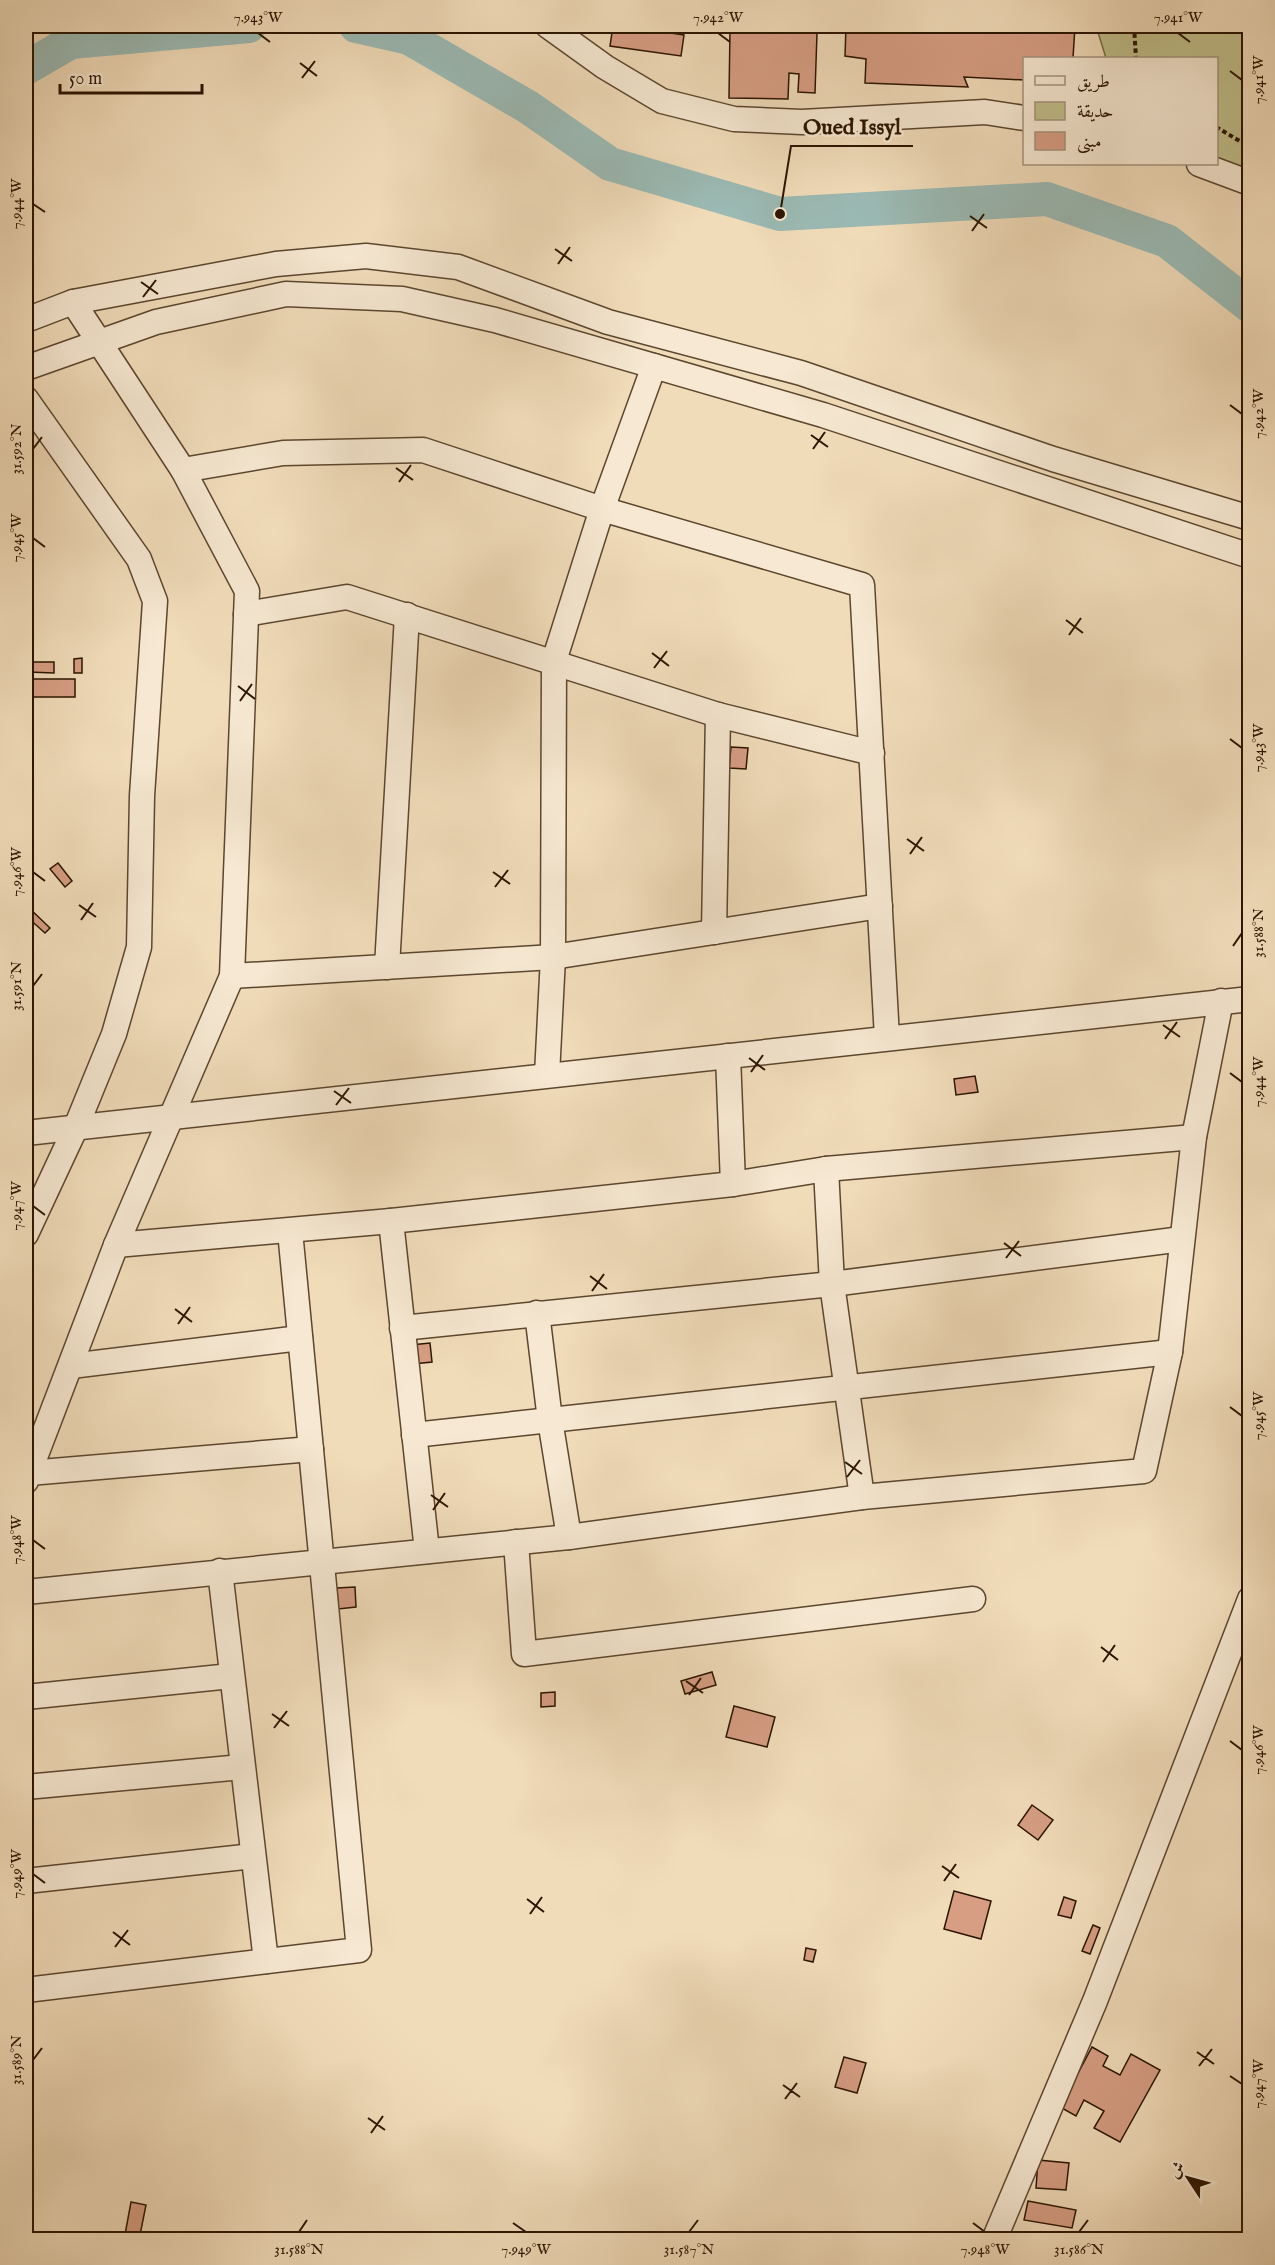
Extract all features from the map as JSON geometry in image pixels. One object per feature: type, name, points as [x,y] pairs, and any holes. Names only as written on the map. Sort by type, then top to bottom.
[{"type":"street","points":[[548,26],[605,67],[662,101],[734,120],[802,122],[985,112],[1023,118]]},
{"type":"street","points":[[1202,165],[1250,183]]},
{"type":"street","points":[[26,320],[73,302],[276,264],[366,256],[458,267],[608,322],[801,373],[1053,459],[1250,518]]},
{"type":"street","points":[[26,368],[156,322],[286,294],[402,299],[495,320],[823,415],[1250,556]]},
{"type":"street","points":[[73,302],[101,341],[183,470],[247,591],[232,976],[116,1245],[27,1477],[311,1449]]},
{"type":"street","points":[[547,1075],[553,957],[554,662],[602,509],[654,366]]},
{"type":"street","points":[[26,399],[139,559],[155,601],[142,796],[139,947],[114,1034],[76,1127],[26,1234]]},
{"type":"street","points":[[183,470],[284,453],[423,450],[602,509],[862,585],[887,1038]]},
{"type":"street","points":[[246,614],[347,597],[718,715],[872,753]]},
{"type":"street","points":[[387,967],[407,615]]},
{"type":"street","points":[[714,932],[718,715]]},
{"type":"street","points":[[232,976],[553,957],[880,906]]},
{"type":"street","points":[[26,1132],[1250,999]]},
{"type":"street","points":[[26,1592],[569,1537],[862,1497],[1144,1471],[1170,1352],[1194,1137],[1221,1001]]},
{"type":"street","points":[[728,1056],[734,1184]]},
{"type":"street","points":[[116,1245],[391,1221],[734,1184],[826,1169],[1194,1137]]},
{"type":"street","points":[[826,1169],[832,1284],[862,1497]]},
{"type":"street","points":[[391,1221],[427,1551]]},
{"type":"street","points":[[26,1990],[359,1950],[290,1231]]},
{"type":"street","points":[[402,1328],[832,1284],[1182,1239]]},
{"type":"street","points":[[537,1313],[550,1420],[569,1537]]},
{"type":"street","points":[[71,1366],[300,1338]]},
{"type":"street","points":[[414,1435],[1170,1352]]},
{"type":"street","points":[[516,1542],[524,1654],[973,1599]]},
{"type":"street","points":[[220,1571],[266,1961]]},
{"type":"street","points":[[994,2240],[1095,2001],[1250,1599]]},
{"type":"street","points":[[26,1697],[231,1676]]},
{"type":"street","points":[[26,1787],[242,1767]]},
{"type":"street","points":[[26,1881],[253,1856]]},
{"type":"path","points":[[1134,26],[1136,57]]},
{"type":"path","points":[[1218,127],[1250,147]]},
{"type":"green space","points":[[1096,26],[1249,26],[1249,191],[1217,165],[1218,57],[1106,57]]},
{"type":"building","points":[[613,26],[639,26],[639,28],[684,35],[681,56],[610,46]]},
{"type":"building","points":[[743,26],[806,26],[806,33],[817,33],[815,93],[798,92],[799,74],[789,73],[788,99],[729,98],[730,29],[743,29]]},
{"type":"building","points":[[846,26],[1075,26],[1073,57],[1023,57],[1023,80],[964,77],[968,87],[865,83],[866,59],[845,56]]},
{"type":"building","points":[[82,658],[82,673],[74,673],[74,659]]},
{"type":"building","points":[[28,662],[54,662],[54,673],[28,672]]},
{"type":"building","points":[[29,679],[75,679],[75,697],[29,697]]},
{"type":"building","points":[[731,747],[748,748],[746,769],[729,768]]},
{"type":"building","points":[[58,863],[72,881],[65,887],[50,869]]},
{"type":"building","points":[[26,905],[50,928],[45,933],[26,916]]},
{"type":"building","points":[[975,1076],[978,1092],[956,1095],[954,1079]]},
{"type":"building","points":[[430,1343],[432,1362],[413,1364],[411,1345]]},
{"type":"building","points":[[355,1587],[356,1607],[338,1609],[337,1588]]},
{"type":"building","points":[[712,1672],[716,1685],[685,1694],[681,1681]]},
{"type":"building","points":[[555,1692],[555,1706],[541,1707],[541,1693]]},
{"type":"building","points":[[734,1706],[775,1717],[767,1747],[726,1737]]},
{"type":"building","points":[[1032,1805],[1053,1820],[1038,1840],[1018,1825]]},
{"type":"building","points":[[954,1891],[991,1901],[981,1939],[944,1929]]},
{"type":"building","points":[[1064,1897],[1076,1901],[1071,1918],[1058,1915]]},
{"type":"building","points":[[1093,1925],[1100,1928],[1090,1954],[1082,1951]]},
{"type":"building","points":[[806,1948],[816,1950],[813,1962],[804,1960]]},
{"type":"building","points":[[1092,2047],[1108,2056],[1103,2066],[1120,2075],[1131,2054],[1160,2070],[1120,2142],[1094,2128],[1104,2111],[1084,2100],[1076,2116],[1060,2107]]},
{"type":"building","points":[[844,2057],[866,2063],[857,2093],[835,2087]]},
{"type":"building","points":[[1038,2160],[1069,2163],[1066,2190],[1036,2188]]},
{"type":"building","points":[[1028,2201],[1076,2210],[1072,2228],[1024,2220]]},
{"type":"building","points":[[131,2202],[146,2205],[139,2240],[124,2240]]},
{"type":"waterway","points":[[26,68],[71,42],[249,26]]},
{"type":"waterway","points":[[356,26],[409,38],[528,107],[610,164],[780,214],[1047,199],[1167,241],[1250,306]]},
{"type":"place","name":"Oued Issyl","points":[[780,214]]}]
